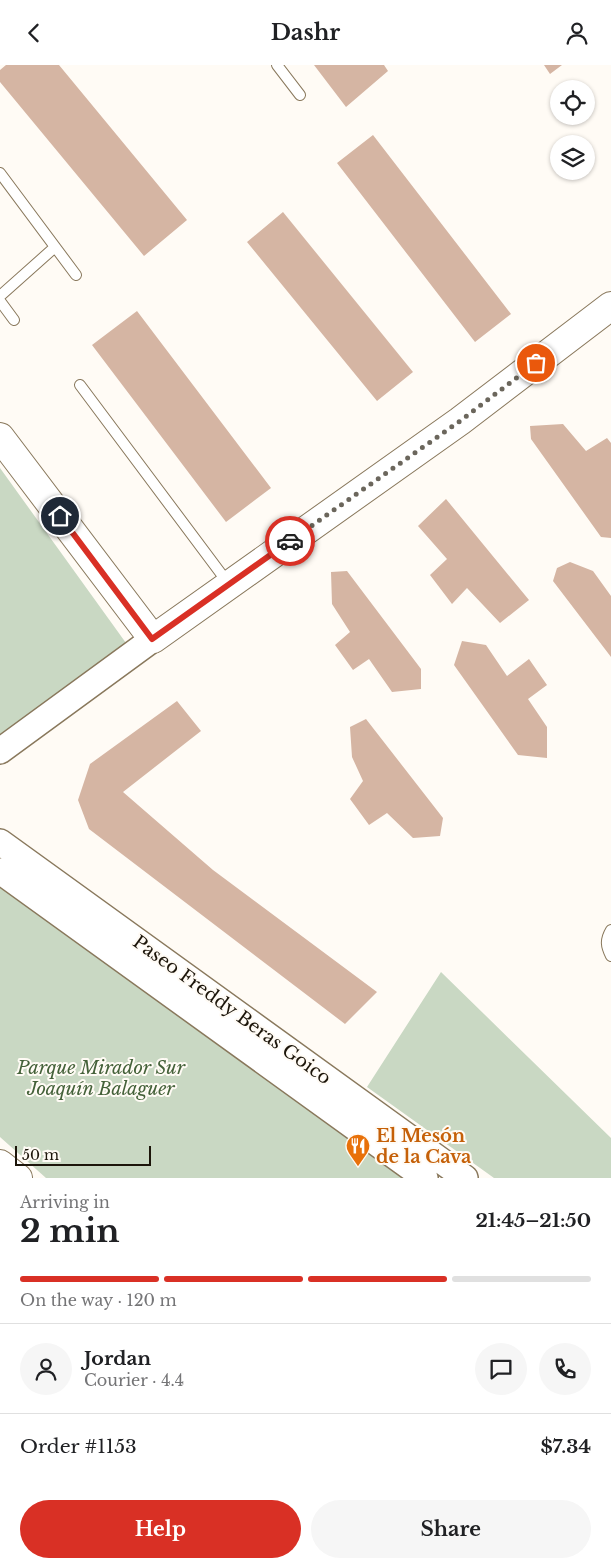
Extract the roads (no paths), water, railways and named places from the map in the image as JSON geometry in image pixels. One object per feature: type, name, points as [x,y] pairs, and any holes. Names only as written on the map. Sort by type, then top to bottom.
[{"type":"main road","points":[[0,437],[152,639],[460,421],[611,305]]},
{"type":"main road","points":[[0,1164],[18,1178]]},
{"type":"street","points":[[0,751],[152,639]]},
{"type":"street","name":"Paseo Freddy Beras Goico","points":[[0,842],[287,1063],[425,1178]]},
{"type":"street","name":"Paseo Freddy Beras Goico","points":[[0,871],[287,1063],[465,1178]]},
{"type":"lane","points":[[277,65],[300,95]]},
{"type":"lane","points":[[0,173],[76,275]]},
{"type":"lane","points":[[0,296],[55,247]]},
{"type":"lane","points":[[0,301],[14,320]]},
{"type":"lane","points":[[80,385],[229,584]]},
{"type":"lane","points":[[611,930],[607,936],[606,946],[611,956]]},
{"type":"place","name":"El Mesón de la Cava","points":[[358,1167]]},
{"type":"park label","name":"Parque Mirador Sur Joaquín Balaguer","points":[[101,1078]]}]
